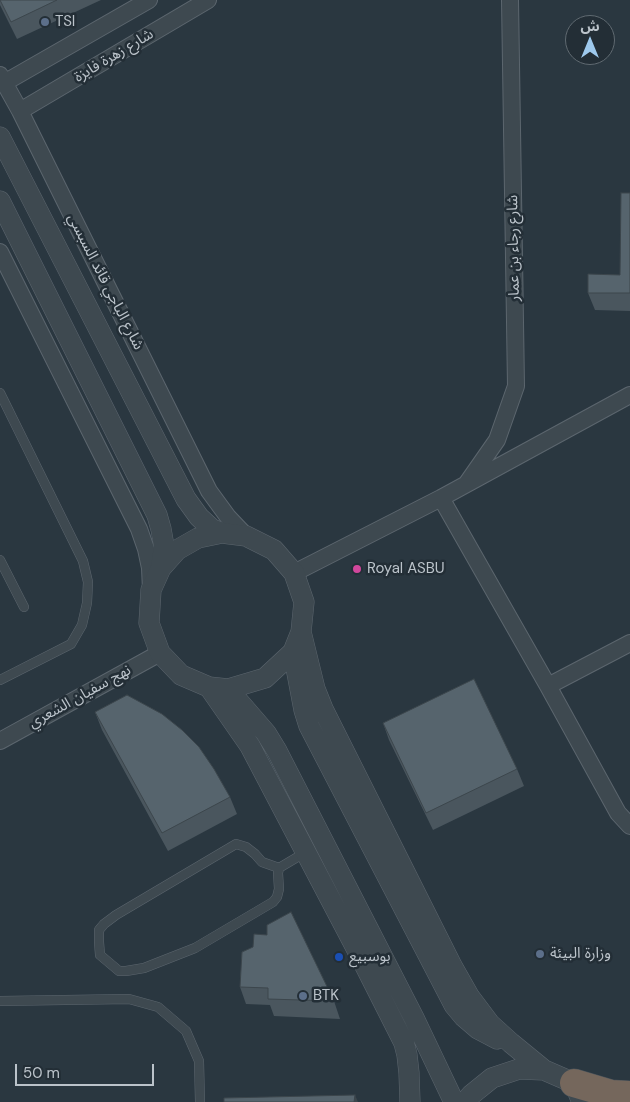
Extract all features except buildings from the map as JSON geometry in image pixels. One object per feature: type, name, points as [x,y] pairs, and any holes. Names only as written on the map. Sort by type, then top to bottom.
[{"type":"highway","points":[[578,1093],[630,1095]]},
{"type":"street","name":"شارع زهرة فايزة","points":[[2,79],[149,0]]},
{"type":"street","name":"شارع زهرة فايزة","points":[[20,111],[208,0]]},
{"type":"street","name":"شارع رجاء بن عمار","points":[[467,483],[497,440],[516,386],[510,0]]},
{"type":"street","name":"شارع الباجي قائد السبسي","points":[[2,79],[20,111],[209,491],[228,517],[246,536]]},
{"type":"street","points":[[0,137],[186,499],[199,517],[212,529],[222,533],[246,536],[274,550],[294,573],[304,602],[301,632],[293,652],[265,678],[219,688]]},
{"type":"street","points":[[0,201],[162,529],[164,546],[161,568],[151,590]]},
{"type":"street","points":[[0,252],[139,529],[150,568],[149,623],[160,653],[181,675],[219,688],[266,733],[414,1018],[454,1102]]},
{"type":"street","points":[[294,573],[441,498],[630,396]]},
{"type":"street","points":[[441,498],[618,813],[630,826]]},
{"type":"street","points":[[161,568],[177,550],[198,538],[222,533]]},
{"type":"street","points":[[301,632],[315,689],[323,709],[468,996],[490,1024],[511,1043],[544,1070],[578,1093]]},
{"type":"street","points":[[548,686],[630,643]]},
{"type":"street","points":[[293,652],[304,710],[309,726],[454,1005],[478,1029],[511,1043]]},
{"type":"street","name":"نهج سفيان الشعري","points":[[0,741],[160,653]]},
{"type":"street","points":[[219,688],[404,1043],[408,1064],[410,1102]]},
{"type":"street","points":[[465,1102],[470,1095],[492,1078],[519,1069],[544,1070]]},
{"type":"lane","points":[[0,393],[83,561],[88,582],[87,603],[82,625],[71,644],[0,680]]},
{"type":"lane","points":[[0,560],[24,607]]},
{"type":"lane","points":[[280,868],[262,862],[255,854],[236,844],[104,924],[99,930],[100,955],[119,971],[126,971],[144,968],[195,948],[273,902],[277,897],[279,889],[278,873],[280,868],[306,852]]},
{"type":"lane","points":[[0,1001],[128,999],[158,1008],[186,1031],[199,1062],[200,1102]]},
{"type":"place","name":"TSI","points":[[45,22]]},
{"type":"place","name":"Royal ASBU","points":[[357,569]]},
{"type":"place","name":"وزارة البيئة","points":[[540,954]]},
{"type":"place","name":"بوسبيع","points":[[339,957]]},
{"type":"place","name":"BTK","points":[[303,996]]}]
